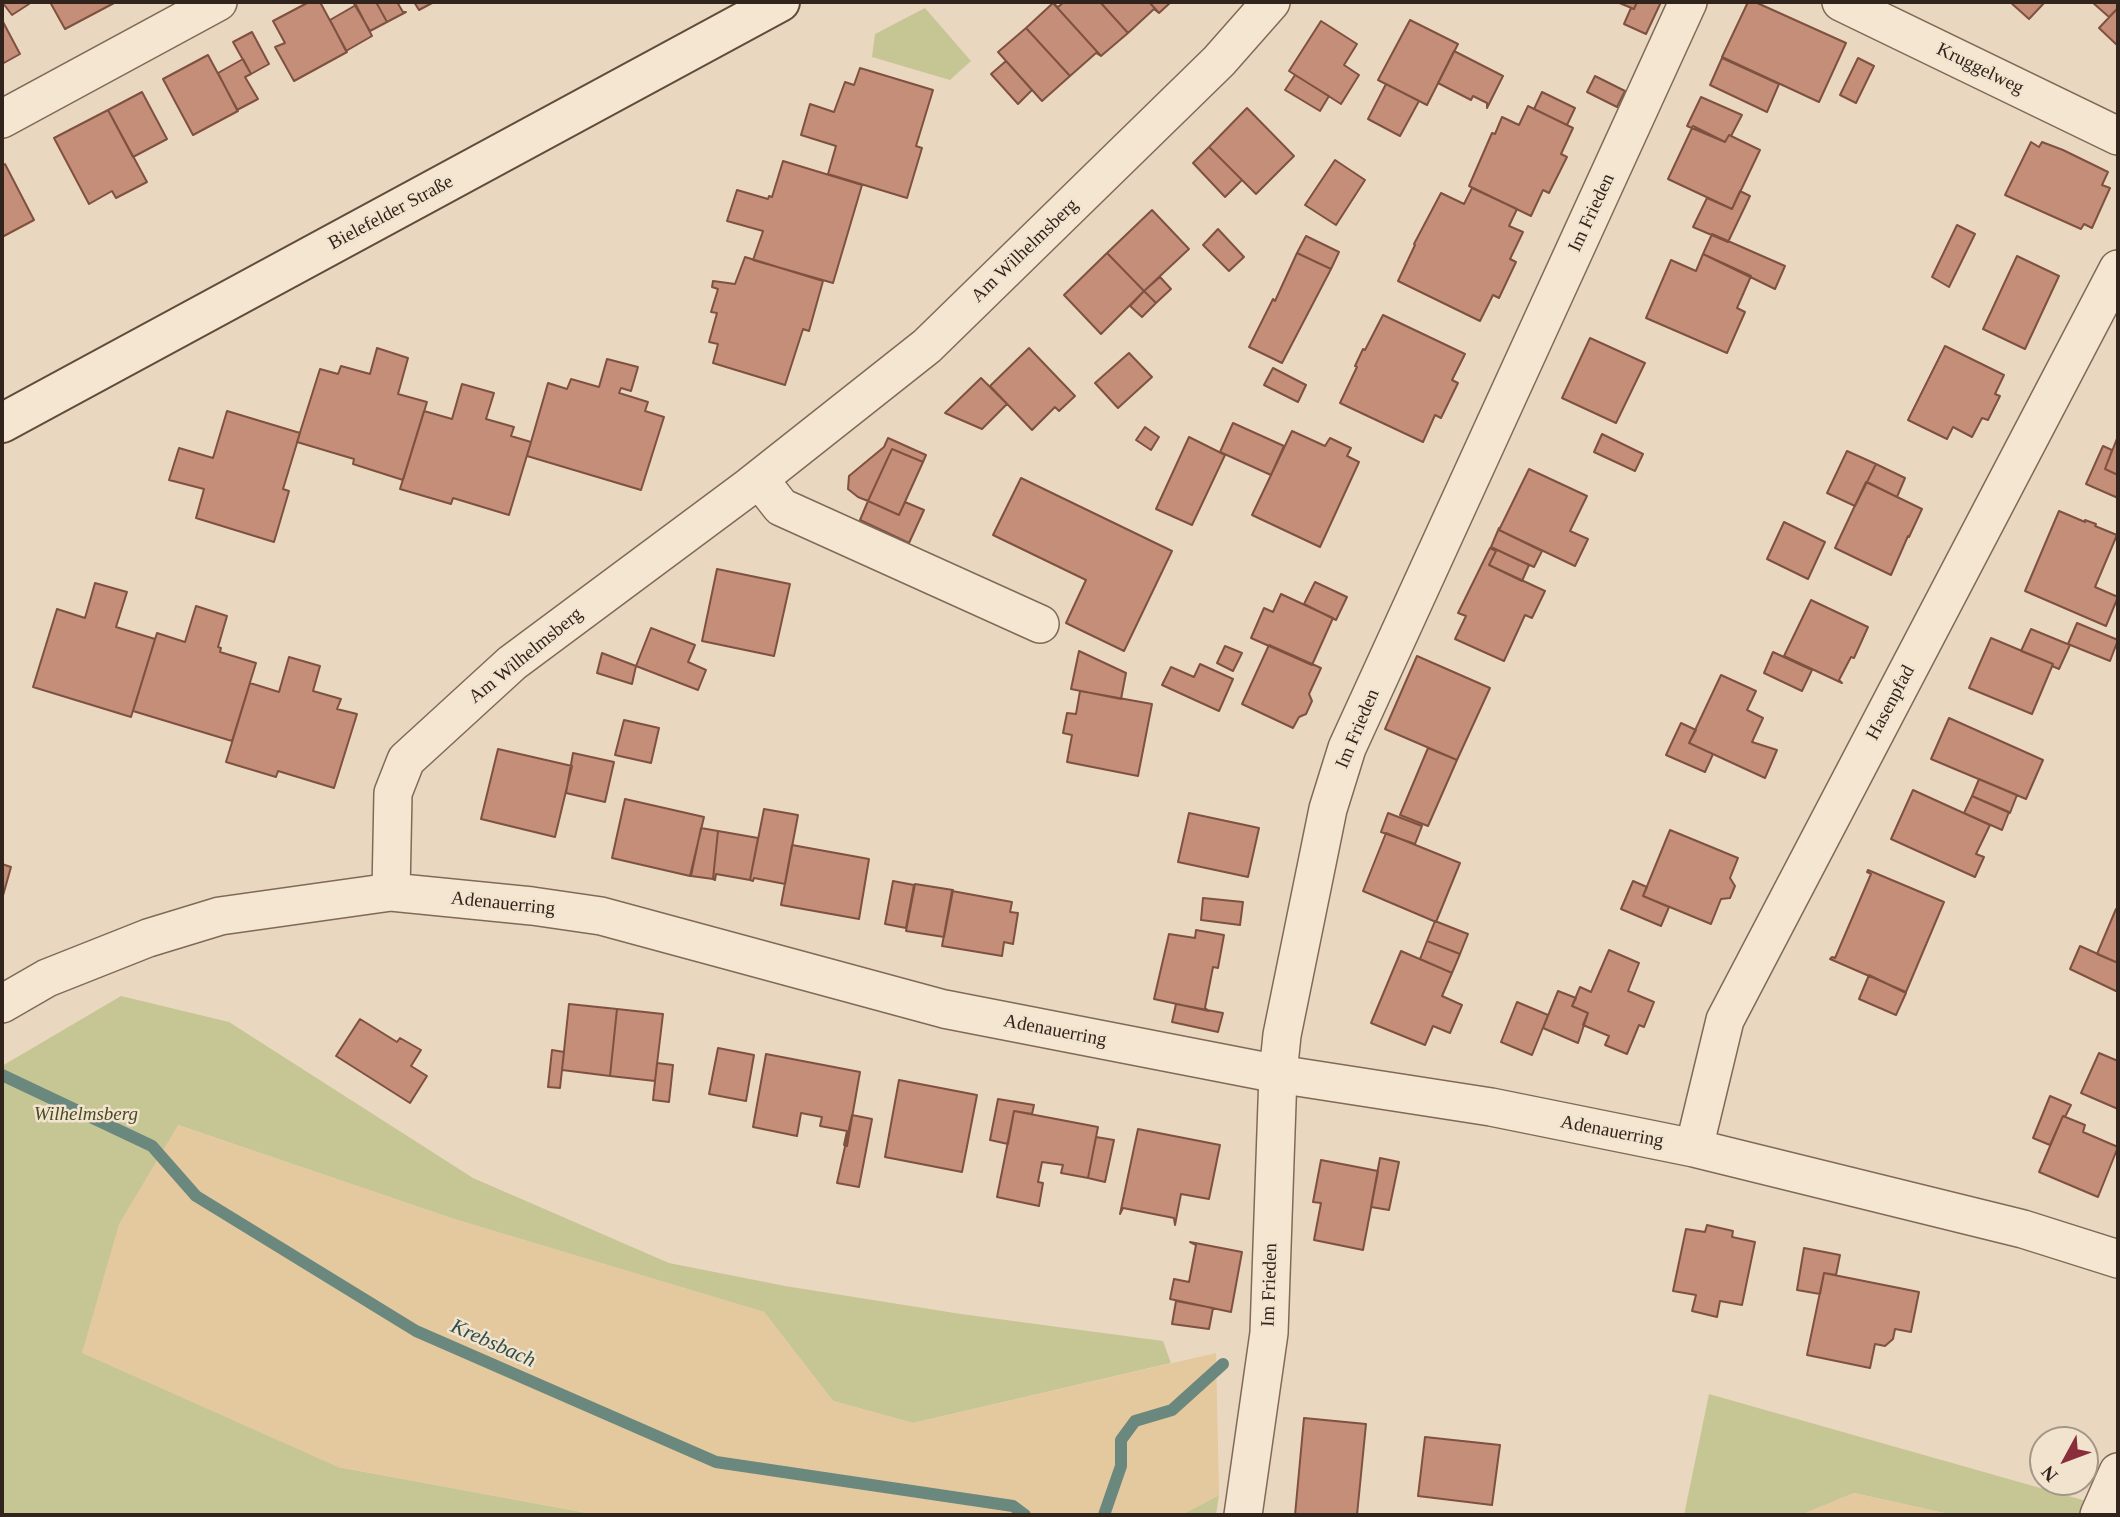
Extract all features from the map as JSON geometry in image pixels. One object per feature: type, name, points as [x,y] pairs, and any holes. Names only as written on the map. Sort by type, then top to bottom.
[{"type":"main road","name":"Bielefelder Straße","points":[[2,423],[780,2]]},
{"type":"street","points":[[2,119],[218,2]]},
{"type":"street","name":"Am Wilhelmsberg","points":[[391,892],[393,793],[406,760],[512,663],[759,479],[927,346],[1219,61],[1271,2]]},
{"type":"street","name":"Im Frieden","points":[[1243,1515],[1269,1333],[1278,1074],[1282,1035],[1328,809],[1347,748],[1688,2]]},
{"type":"street","name":"Kruggelweg","points":[[1841,2],[2118,136]]},
{"type":"street","name":"Hasenpfad","points":[[1695,1148],[1725,1020],[2118,269]]},
{"type":"street","points":[[759,479],[781,506],[1040,624]]},
{"type":"street","name":"Adenauerring","points":[[2,1004],[47,978],[148,938],[220,916],[391,892],[532,906],[601,916],[944,1009],[1278,1074],[1490,1107],[1695,1148],[2023,1229],[2118,1259]]},
{"type":"street","points":[[2099,1515],[2118,1472]]},
{"type":"green space","points":[[925,8],[971,61],[950,80],[872,57],[875,34]]},
{"type":"green space","name":"Wilhelmsberg","points":[[121,996],[229,1022],[473,1178],[669,1263],[785,1286],[961,1314],[1163,1341],[1171,1363],[913,1423],[833,1401],[764,1312],[454,1219],[178,1125],[338,1467],[598,1515],[2,1515],[2,1066]]},
{"type":"green space","points":[[1709,1394],[2029,1485],[2029,1496],[2069,1496],[2118,1510],[2118,1515],[1953,1515],[1854,1493],[1801,1515],[1684,1515]]},
{"type":"green space","points":[[1219,1495],[1216,1515],[1181,1515]]},
{"type":"sand","points":[[178,1125],[454,1219],[764,1312],[833,1401],[913,1423],[1216,1353],[1219,1495],[1181,1515],[598,1515],[338,1467],[82,1353],[119,1224]]},
{"type":"sand","points":[[1854,1493],[1953,1515],[1801,1515]]},
{"type":"building","points":[[2,2],[28,2],[29,4],[12,15]]},
{"type":"building","points":[[50,2],[116,2],[65,29]]},
{"type":"building","points":[[309,2],[320,2],[347,52],[294,81],[275,47],[285,43],[273,21]]},
{"type":"building","points":[[353,2],[376,2],[387,22],[370,31]]},
{"type":"building","points":[[376,2],[397,2],[403,12],[406,12],[387,22]]},
{"type":"building","points":[[414,2],[434,2],[419,10]]},
{"type":"building","points":[[1064,2],[1100,2],[1128,33],[1101,56],[1053,3],[1058,7]]},
{"type":"building","points":[[1100,2],[1149,2],[1159,13],[1154,9],[1128,33]]},
{"type":"building","points":[[1149,2],[1171,2],[1159,13]]},
{"type":"building","points":[[1617,2],[1637,2],[1634,9]]},
{"type":"building","points":[[1637,2],[1661,2],[1646,34],[1624,24],[1631,8],[1634,9]]},
{"type":"building","points":[[1748,2],[1755,2],[1846,43],[1819,102],[1722,57]]},
{"type":"building","points":[[2010,2],[2045,2],[2029,19]]},
{"type":"building","points":[[2092,2],[2118,2],[2118,8],[2109,17]]},
{"type":"building","points":[[1053,3],[1101,56],[1096,53],[1070,76],[1026,28]]},
{"type":"building","points":[[356,5],[372,36],[346,51],[330,20]]},
{"type":"building","points":[[2118,8],[2118,46],[2099,28]]},
{"type":"building","points":[[2,20],[20,54],[2,64]]},
{"type":"building","points":[[1410,20],[1458,44],[1427,105],[1378,80]]},
{"type":"building","points":[[1321,21],[1357,44],[1344,65],[1359,75],[1341,104],[1289,71]]},
{"type":"building","points":[[1026,28],[1070,76],[1042,101],[998,52]]},
{"type":"building","points":[[252,32],[269,64],[251,74],[233,42]]},
{"type":"building","points":[[1454,51],[1503,76],[1487,108],[1487,103],[1473,96],[1471,100],[1438,83]]},
{"type":"building","points":[[208,55],[238,111],[193,135],[163,79]]},
{"type":"building","points":[[1722,58],[1779,84],[1767,112],[1710,85]]},
{"type":"building","points":[[1858,58],[1874,66],[1856,103],[1840,95]]},
{"type":"building","points":[[243,59],[251,74],[245,77],[258,99],[237,110],[218,73]]},
{"type":"building","points":[[1006,61],[1032,90],[1018,104],[991,74]]},
{"type":"building","points":[[860,68],[933,90],[916,146],[922,148],[907,198],[828,174],[836,146],[801,135],[810,104],[834,112],[845,82],[854,85]]},
{"type":"building","points":[[1295,75],[1329,96],[1320,111],[1285,90]]},
{"type":"building","points":[[1595,76],[1625,91],[1617,107],[1587,92]]},
{"type":"building","points":[[1386,84],[1419,101],[1400,136],[1368,119]]},
{"type":"building","points":[[142,92],[167,139],[133,157],[108,110]]},
{"type":"building","points":[[1542,92],[1575,108],[1567,125],[1534,109]]},
{"type":"building","points":[[1701,97],[1742,115],[1725,142],[1687,126]]},
{"type":"building","points":[[1528,106],[1573,128],[1561,154],[1567,157],[1549,193],[1543,190],[1531,216],[1469,186],[1492,133],[1495,134],[1502,117],[1519,125]]},
{"type":"building","points":[[1247,108],[1294,156],[1256,194],[1209,147]]},
{"type":"building","points":[[108,110],[147,182],[116,198],[112,191],[89,204],[54,138]]},
{"type":"building","points":[[1693,126],[1725,142],[1729,135],[1760,150],[1732,209],[1668,179]]},
{"type":"building","points":[[2031,142],[2039,147],[2042,142],[2063,150],[2108,172],[2102,185],[2110,188],[2092,228],[2084,224],[2081,229],[2005,195]]},
{"type":"building","points":[[1209,147],[1242,180],[1225,197],[1193,163]]},
{"type":"building","points":[[1335,160],[1365,180],[1336,225],[1305,205]]},
{"type":"building","points":[[783,161],[862,185],[833,283],[753,260],[763,231],[727,221],[737,190],[768,199],[769,196],[772,197]]},
{"type":"building","points":[[5,164],[34,220],[2,237],[2,166]]},
{"type":"building","points":[[1472,188],[1517,209],[1509,226],[1523,232],[1510,259],[1516,262],[1499,298],[1493,295],[1480,321],[1398,281],[1441,193],[1464,204]]},
{"type":"building","points":[[1740,191],[1750,196],[1728,242],[1693,227],[1707,198],[1732,209]]},
{"type":"building","points":[[1152,210],[1189,249],[1144,291],[1107,253]]},
{"type":"building","points":[[1957,225],[1975,234],[1949,287],[1932,277]]},
{"type":"building","points":[[1218,229],[1244,257],[1229,271],[1203,245]]},
{"type":"building","points":[[1712,234],[1785,266],[1775,289],[1703,254]]},
{"type":"building","points":[[1306,236],[1339,252],[1331,269],[1297,253]]},
{"type":"building","points":[[1107,253],[1144,291],[1101,334],[1064,295]]},
{"type":"building","points":[[1297,253],[1331,269],[1282,363],[1249,347],[1273,299],[1275,301]]},
{"type":"building","points":[[1703,254],[1751,276],[1737,308],[1745,312],[1727,353],[1646,318],[1671,260],[1696,271]]},
{"type":"building","points":[[2017,256],[2059,276],[2025,349],[1983,329]]},
{"type":"building","points":[[745,257],[823,281],[809,331],[803,329],[785,385],[713,363],[718,344],[709,342],[717,313],[711,312],[718,289],[712,287],[713,281],[735,284]]},
{"type":"building","points":[[1160,277],[1171,289],[1156,303],[1144,291]]},
{"type":"building","points":[[1144,291],[1156,303],[1142,317],[1130,306]]},
{"type":"building","points":[[1383,315],[1465,354],[1452,380],[1458,383],[1441,418],[1435,415],[1423,442],[1340,403],[1363,349],[1365,350]]},
{"type":"building","points":[[1590,338],[1645,363],[1616,423],[1562,398]]},
{"type":"building","points":[[1945,346],[2004,375],[1995,394],[2000,396],[1988,420],[1982,418],[1972,437],[1953,427],[1947,439],[1908,420]]},
{"type":"building","points":[[377,348],[408,358],[398,394],[427,402],[403,480],[353,464],[354,459],[297,442],[320,369],[338,374],[341,366],[370,374]]},
{"type":"building","points":[[1029,348],[1075,396],[1059,411],[1055,407],[1032,430],[990,386]]},
{"type":"building","points":[[1129,353],[1152,377],[1118,408],[1095,383]]},
{"type":"building","points":[[607,359],[638,367],[631,391],[621,388],[619,393],[648,402],[645,411],[664,417],[641,490],[527,456],[548,383],[567,389],[571,379],[599,387]]},
{"type":"building","points":[[1273,368],[1306,385],[1298,402],[1264,385]]},
{"type":"building","points":[[981,378],[1007,404],[982,429],[945,413]]},
{"type":"building","points":[[462,384],[494,393],[486,419],[514,427],[511,436],[531,442],[509,515],[453,498],[451,504],[400,489],[424,411],[452,419]]},
{"type":"building","points":[[227,411],[300,433],[283,489],[289,491],[274,542],[196,518],[204,489],[169,480],[179,448],[213,458]]},
{"type":"building","points":[[1233,423],[1284,446],[1271,475],[1220,452]]},
{"type":"building","points":[[1145,427],[1159,437],[1151,450],[1136,440]]},
{"type":"building","points":[[1292,431],[1325,446],[1330,438],[1351,448],[1347,456],[1359,462],[1320,547],[1252,515]]},
{"type":"building","points":[[1602,434],[1643,454],[1635,471],[1594,452]]},
{"type":"building","points":[[2118,436],[2118,475],[2105,469]]},
{"type":"building","points":[[1189,437],[1225,455],[1192,525],[1156,509]]},
{"type":"building","points":[[888,438],[926,455],[923,462],[892,449],[868,501],[858,497],[848,489],[849,476],[884,447]]},
{"type":"building","points":[[2103,446],[2112,450],[2105,469],[2118,475],[2118,498],[2086,484]]},
{"type":"building","points":[[892,449],[923,462],[899,515],[868,501]]},
{"type":"building","points":[[1847,451],[1876,464],[1855,506],[1827,493]]},
{"type":"building","points":[[1876,464],[1905,478],[1897,497],[1867,482]]},
{"type":"building","points":[[1529,469],[1587,496],[1570,531],[1588,539],[1575,566],[1499,530]]},
{"type":"building","points":[[1021,478],[1172,551],[1124,651],[1066,623],[1086,580],[993,535]]},
{"type":"building","points":[[1866,482],[1922,509],[1891,575],[1835,548]]},
{"type":"building","points":[[868,501],[899,515],[905,502],[924,510],[909,543],[860,520]]},
{"type":"building","points":[[2059,511],[2096,524],[2095,526],[2117,535],[2095,587],[2118,597],[2106,626],[2025,591]]},
{"type":"building","points":[[1784,522],[1825,542],[1808,579],[1767,559]]},
{"type":"building","points":[[1499,528],[1542,551],[1534,567],[1491,547]]},
{"type":"building","points":[[1491,547],[1529,565],[1522,581],[1489,565],[1496,551]]},
{"type":"building","points":[[1490,548],[1496,551],[1489,565],[1545,591],[1532,618],[1525,615],[1504,661],[1455,639],[1466,616],[1458,613]]},
{"type":"building","points":[[717,569],[790,584],[774,656],[702,641]]},
{"type":"building","points":[[1315,582],[1347,597],[1336,620],[1304,604]]},
{"type":"building","points":[[95,583],[127,592],[116,627],[155,639],[131,717],[33,687],[57,609],[85,618]]},
{"type":"building","points":[[1281,594],[1333,618],[1312,665],[1251,638],[1264,608],[1273,612]]},
{"type":"building","points":[[1811,600],[1868,627],[1854,658],[1851,657],[1839,680],[1842,683],[1784,656]]},
{"type":"building","points":[[196,606],[227,616],[218,647],[221,648],[220,652],[256,663],[232,741],[133,711],[157,633],[185,642]]},
{"type":"building","points":[[2077,623],[2118,640],[2110,661],[2068,644]]},
{"type":"building","points":[[651,628],[695,645],[688,662],[706,670],[698,690],[636,666]]},
{"type":"building","points":[[2031,629],[2070,645],[2059,669],[2021,651]]},
{"type":"building","points":[[1991,638],[2053,664],[2032,714],[1969,688]]},
{"type":"building","points":[[1269,645],[1321,668],[1309,694],[1312,701],[1306,714],[1299,717],[1293,728],[1242,704]]},
{"type":"building","points":[[1225,646],[1242,653],[1233,671],[1217,663]]},
{"type":"building","points":[[1079,651],[1126,673],[1121,699],[1071,689]]},
{"type":"building","points":[[1773,652],[1812,670],[1802,691],[1764,673]]},
{"type":"building","points":[[602,653],[636,666],[632,684],[597,673]]},
{"type":"building","points":[[1417,656],[1490,688],[1457,760],[1385,729]]},
{"type":"building","points":[[289,657],[320,666],[313,691],[341,699],[337,709],[357,714],[334,788],[278,771],[276,777],[226,762],[250,683],[279,692]]},
{"type":"building","points":[[1200,664],[1233,679],[1219,711],[1162,685],[1171,667],[1194,677]]},
{"type":"building","points":[[1721,675],[1756,691],[1747,710],[1763,718],[1752,742],[1777,750],[1765,778],[1689,743]]},
{"type":"building","points":[[1080,691],[1152,704],[1138,776],[1067,762],[1072,735],[1063,733],[1067,713],[1076,714]]},
{"type":"building","points":[[1949,718],[2043,760],[2026,799],[1931,759]]},
{"type":"building","points":[[624,720],[659,728],[651,763],[615,755]]},
{"type":"building","points":[[1681,723],[1696,730],[1689,743],[1713,754],[1705,772],[1666,755]]},
{"type":"building","points":[[1428,748],[1457,760],[1428,826],[1400,815]]},
{"type":"building","points":[[498,749],[572,766],[555,837],[481,819]]},
{"type":"building","points":[[573,753],[614,762],[605,802],[566,793]]},
{"type":"building","points":[[1979,779],[2017,795],[2010,813],[1972,796]]},
{"type":"building","points":[[1913,790],[1990,825],[1976,854],[1984,857],[1975,877],[1891,839]]},
{"type":"building","points":[[1972,796],[2009,812],[2002,830],[1964,813]]},
{"type":"building","points":[[625,799],[704,817],[690,876],[612,858]]},
{"type":"building","points":[[764,809],[798,815],[785,884],[754,878],[753,881],[750,880]]},
{"type":"building","points":[[1189,813],[1259,828],[1248,877],[1178,862]]},
{"type":"building","points":[[1388,813],[1422,826],[1415,844],[1381,832]]},
{"type":"building","points":[[701,828],[718,831],[713,879],[691,876]]},
{"type":"building","points":[[1670,830],[1738,858],[1730,878],[1735,886],[1730,898],[1721,899],[1711,924],[1643,896]]},
{"type":"building","points":[[718,831],[758,838],[750,880],[716,874],[715,880],[713,879]]},
{"type":"building","points":[[1386,833],[1460,863],[1436,922],[1363,891]]},
{"type":"building","points":[[792,845],[869,859],[859,919],[781,905]]},
{"type":"building","points":[[2,864],[11,867],[2,899]]},
{"type":"building","points":[[1868,870],[1944,902],[1906,992],[1830,959],[1835,958],[1871,874]]},
{"type":"building","points":[[893,881],[914,885],[906,928],[885,924]]},
{"type":"building","points":[[1633,881],[1647,887],[1643,896],[1669,907],[1661,926],[1621,909]]},
{"type":"building","points":[[915,884],[953,890],[944,937],[906,931]]},
{"type":"building","points":[[952,891],[1012,902],[1010,912],[1018,913],[1013,944],[1004,942],[1002,956],[942,946]]},
{"type":"building","points":[[1203,898],[1243,902],[1240,925],[1201,920]]},
{"type":"building","points":[[2116,909],[2118,910],[2118,963],[2097,954]]},
{"type":"building","points":[[1435,921],[1468,934],[1460,954],[1427,941]]},
{"type":"building","points":[[1196,930],[1224,935],[1218,968],[1213,967],[1205,1008],[1209,1011],[1154,999],[1169,934],[1195,938]]},
{"type":"building","points":[[1427,941],[1460,954],[1452,973],[1420,959]]},
{"type":"building","points":[[2080,946],[2118,963],[2118,992],[2070,969]]},
{"type":"building","points":[[1609,950],[1639,963],[1628,991],[1654,1002],[1644,1027],[1639,1025],[1627,1054],[1605,1045],[1609,1036],[1583,1025],[1588,1013],[1572,1006],[1580,987],[1591,992]]},
{"type":"building","points":[[1401,951],[1452,973],[1442,996],[1462,1005],[1450,1033],[1433,1026],[1425,1045],[1371,1023]]},
{"type":"building","points":[[1869,975],[1906,993],[1896,1015],[1859,999]]},
{"type":"building","points":[[1558,991],[1576,998],[1572,1006],[1588,1013],[1578,1043],[1543,1028]]},
{"type":"building","points":[[1517,1002],[1548,1015],[1532,1055],[1501,1042]]},
{"type":"building","points":[[569,1004],[617,1009],[610,1076],[562,1070]]},
{"type":"building","points":[[1176,1004],[1223,1013],[1218,1032],[1172,1022]]},
{"type":"building","points":[[617,1009],[663,1014],[655,1081],[610,1076]]},
{"type":"building","points":[[360,1019],[397,1042],[400,1038],[421,1050],[411,1066],[427,1076],[410,1103],[336,1056]]},
{"type":"building","points":[[718,1048],[754,1055],[746,1101],[709,1094]]},
{"type":"building","points":[[552,1050],[564,1052],[560,1088],[548,1087]]},
{"type":"building","points":[[2099,1053],[2118,1061],[2118,1109],[2081,1093]]},
{"type":"building","points":[[766,1054],[860,1072],[847,1146],[844,1145],[847,1131],[820,1126],[822,1117],[801,1113],[797,1136],[753,1127]]},
{"type":"building","points":[[657,1063],[673,1065],[669,1102],[653,1100]]},
{"type":"building","points":[[899,1080],[977,1095],[962,1172],[885,1157]]},
{"type":"building","points":[[2050,1096],[2071,1105],[2050,1145],[2033,1138]]},
{"type":"building","points":[[998,1099],[1034,1105],[1032,1114],[1014,1111],[1008,1144],[990,1140]]},
{"type":"building","points":[[1014,1111],[1098,1127],[1088,1178],[1061,1173],[1063,1165],[1042,1162],[1038,1182],[1043,1183],[1039,1206],[997,1197]]},
{"type":"building","points":[[852,1115],[872,1119],[859,1187],[837,1183]]},
{"type":"building","points":[[2063,1116],[2085,1125],[2083,1132],[2118,1147],[2098,1197],[2039,1172]]},
{"type":"building","points":[[1138,1129],[1220,1145],[1209,1199],[1181,1194],[1175,1225],[1174,1218],[1123,1208],[1120,1214]]},
{"type":"building","points":[[1096,1137],[1114,1140],[1105,1182],[1088,1178]]},
{"type":"building","points":[[1380,1158],[1399,1162],[1389,1210],[1371,1207]]},
{"type":"building","points":[[1321,1160],[1378,1171],[1363,1250],[1314,1240],[1321,1203],[1313,1202]]},
{"type":"building","points":[[1707,1225],[1733,1231],[1732,1237],[1755,1242],[1742,1305],[1720,1301],[1717,1317],[1692,1311],[1696,1295],[1673,1291],[1686,1229],[1705,1232]]},
{"type":"building","points":[[1190,1242],[1242,1252],[1231,1312],[1170,1299],[1174,1279],[1189,1282],[1196,1245]]},
{"type":"building","points":[[1804,1248],[1840,1255],[1836,1275],[1824,1273],[1820,1294],[1797,1290]]},
{"type":"building","points":[[1824,1273],[1919,1292],[1911,1332],[1895,1329],[1893,1339],[1885,1346],[1875,1344],[1870,1368],[1807,1355]]},
{"type":"building","points":[[1176,1301],[1213,1308],[1209,1329],[1172,1324]]},
{"type":"building","points":[[1304,1418],[1366,1424],[1357,1515],[1295,1515]]},
{"type":"building","points":[[1425,1437],[1500,1445],[1492,1505],[1418,1496]]},
{"type":"waterway","name":"Krebsbach","points":[[2,1075],[152,1146],[196,1196],[416,1331],[716,1462],[1013,1506],[1025,1515]]},
{"type":"waterway","name":"Krebsbach","points":[[1104,1515],[1121,1466],[1121,1440],[1135,1421],[1172,1410],[1223,1364]]}]
